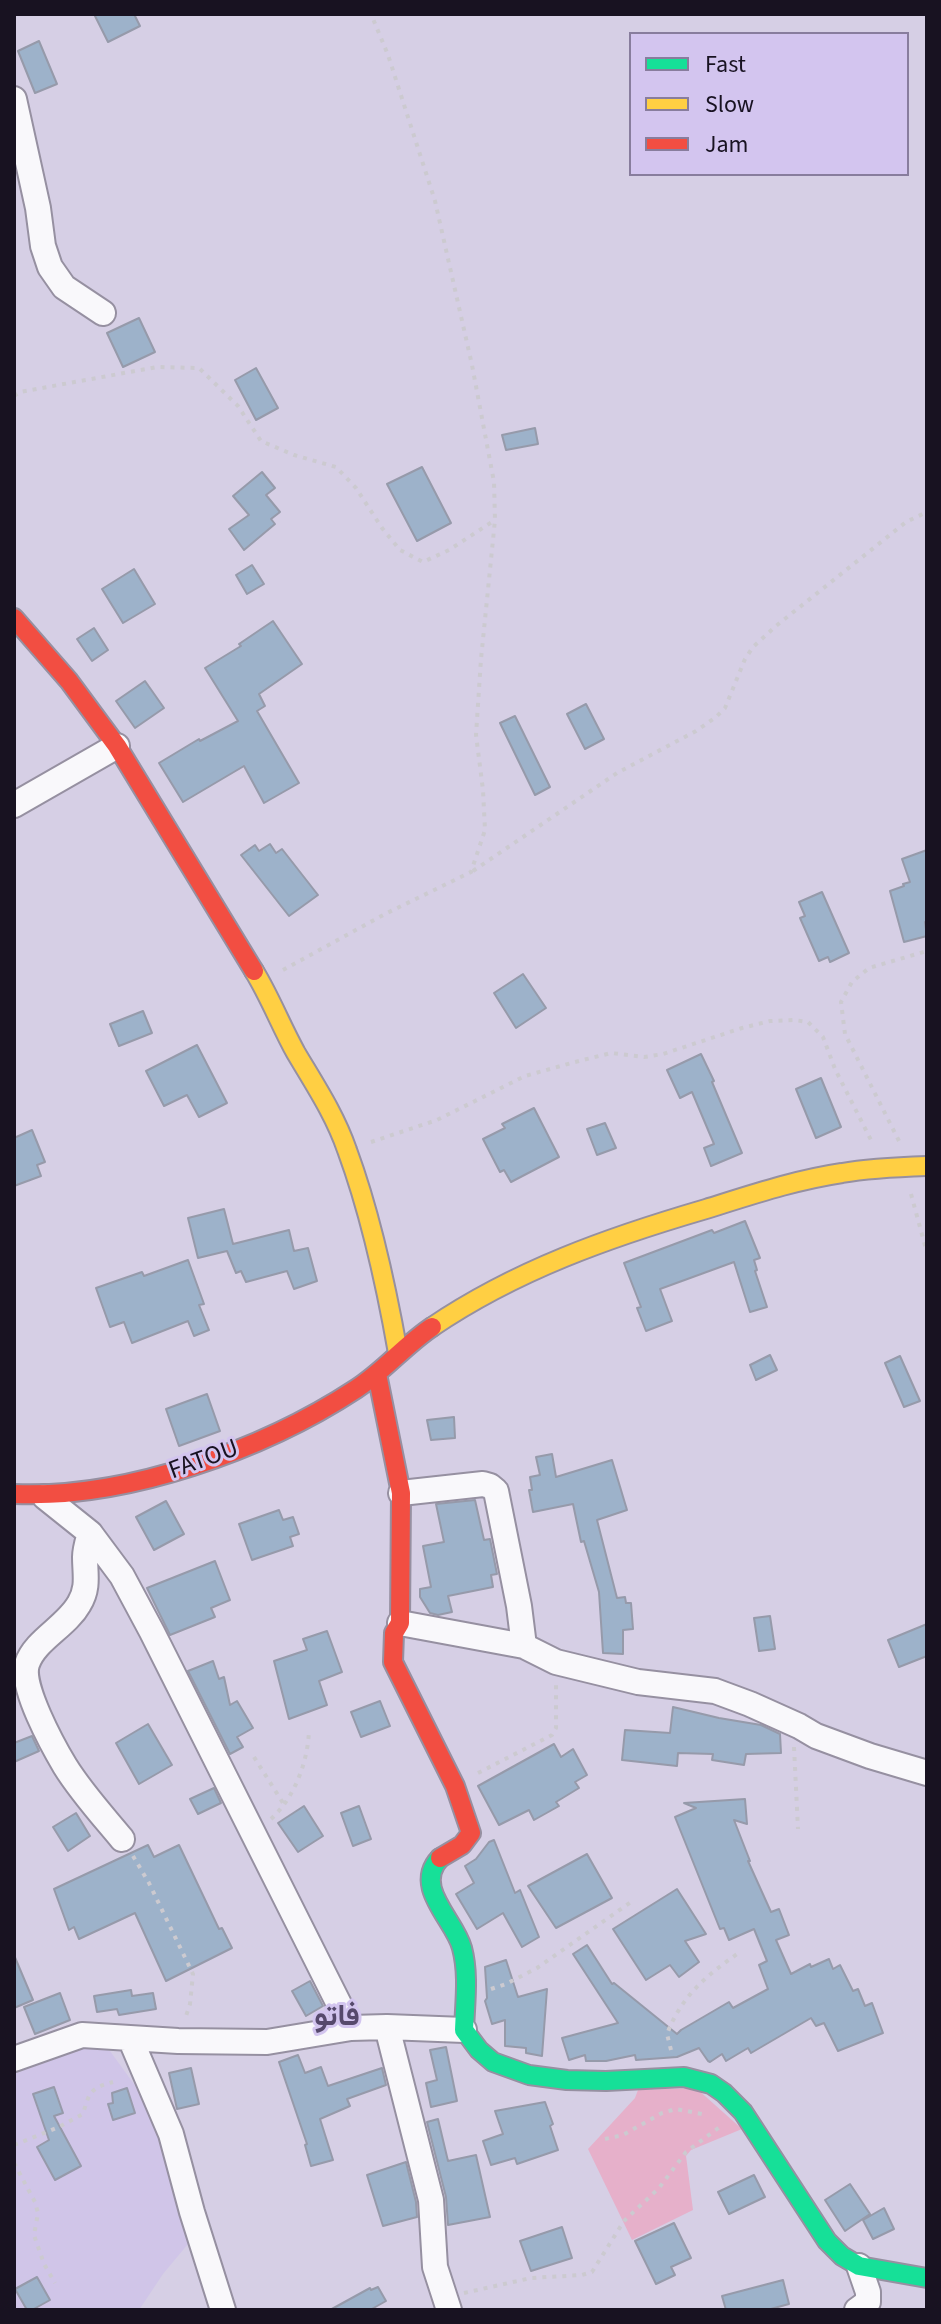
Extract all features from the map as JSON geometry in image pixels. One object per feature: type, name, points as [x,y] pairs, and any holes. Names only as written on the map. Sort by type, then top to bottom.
[{"type":"street","points":[[14,99],[38,208],[43,246],[50,267],[64,287],[103,313]]},
{"type":"street","points":[[14,618],[69,681],[117,746],[259,980],[296,1052],[329,1106],[347,1149],[376,1246],[398,1353]]},
{"type":"street","points":[[14,805],[117,746]]},
{"type":"street","name":"FATOU","points":[[14,1494],[45,1497],[124,1486],[162,1476],[263,1439],[305,1419],[377,1374],[398,1353],[453,1313],[487,1293],[543,1264],[608,1238],[807,1181],[859,1170],[927,1166]]},
{"type":"street","points":[[377,1374],[401,1493],[400,1623],[394,1633],[393,1662],[455,1786],[471,1833],[463,1846],[438,1859],[431,1880],[433,1892],[461,1941],[464,2030],[474,2045],[497,2065],[539,2077],[627,2081],[683,2076],[709,2083],[727,2094],[743,2112],[827,2241],[842,2256],[859,2266],[927,2278]]},
{"type":"street","points":[[401,1493],[483,1484],[496,1491],[524,1646]]},
{"type":"street","points":[[45,1497],[90,1533],[122,1576],[351,2028]]},
{"type":"street","points":[[90,1533],[85,1554],[87,1581],[81,1602],[68,1620],[32,1653],[25,1679],[31,1698],[65,1767],[122,1839]]},
{"type":"street","points":[[400,1623],[524,1646],[556,1662],[638,1682],[715,1691],[816,1736],[927,1773]]},
{"type":"street","points":[[387,2027],[431,2200],[433,2253],[447,2305]]},
{"type":"street","points":[[14,2059],[82,2035],[267,2042],[351,2028],[464,2030]]},
{"type":"street","points":[[130,2038],[171,2134],[223,2310]]},
{"type":"street","points":[[857,2310],[868,2302],[868,2292],[859,2266]]},
{"type":"path","points":[[371,14],[388,55],[435,201],[494,482],[495,520],[476,735],[485,830],[471,872]]},
{"type":"path","points":[[14,396],[20,392],[157,367],[199,368],[238,406],[261,441],[294,455],[336,467],[356,488],[400,550],[423,562],[449,550],[495,520]]},
{"type":"path","points":[[259,980],[471,872],[617,773],[716,717],[725,708],[753,647],[906,522],[927,512]]},
{"type":"path","points":[[927,951],[869,968],[852,982],[841,1002],[845,1034],[902,1148],[899,1167],[916,1210],[927,1253]]},
{"type":"path","points":[[347,1149],[437,1120],[525,1076],[611,1053],[644,1057],[663,1054],[742,1028],[770,1021],[794,1020],[808,1022],[823,1037],[835,1069],[878,1152],[899,1167]]},
{"type":"path","points":[[455,1786],[552,1735],[557,1716],[556,1662]]},
{"type":"path","points":[[798,1829],[794,1746],[799,1726]]},
{"type":"path","points":[[251,1830],[268,1820],[294,1788],[308,1745],[309,1730]]},
{"type":"path","points":[[254,1757],[283,1803]]},
{"type":"path","points":[[122,1839],[149,1883],[193,1974],[190,2004],[178,2041]]},
{"type":"path","points":[[465,1997],[506,1984],[537,1968],[631,1902]]},
{"type":"path","points":[[683,2076],[667,2040],[671,2022],[687,1995],[740,1952]]},
{"type":"path","points":[[14,2145],[83,2114],[86,2098],[92,2091],[113,2082]]},
{"type":"path","points":[[605,2139],[631,2132],[676,2109],[711,2116]]},
{"type":"path","points":[[447,2305],[479,2289],[531,2278],[592,2272],[624,2221],[659,2188],[686,2152],[726,2122],[719,2119]]},
{"type":"path","points":[[14,2163],[35,2202],[38,2213],[34,2235],[44,2264],[55,2283]]},
{"type":"shaded area","points":[[93,2045],[110,2051],[165,2127],[193,2238],[163,2274],[139,2310],[14,2310],[14,2074]]},
{"type":"shaded area","points":[[696,2088],[742,2129],[691,2150],[686,2156],[693,2210],[632,2240],[588,2149],[635,2098],[638,2090]]},
{"type":"building","points":[[94,14],[134,14],[140,26],[108,42]]},
{"type":"building","points":[[39,41],[57,84],[35,93],[18,51]]},
{"type":"building","points":[[139,318],[155,352],[123,367],[107,333]]},
{"type":"building","points":[[256,368],[278,408],[256,420],[235,380]]},
{"type":"building","points":[[535,428],[538,444],[506,450],[502,435]]},
{"type":"building","points":[[422,467],[451,523],[417,541],[387,484]]},
{"type":"building","points":[[262,472],[275,488],[266,495],[280,512],[271,519],[275,524],[244,550],[229,529],[249,515],[233,496]]},
{"type":"building","points":[[252,565],[264,584],[247,594],[236,575]]},
{"type":"building","points":[[134,569],[155,604],[123,623],[102,589]]},
{"type":"building","points":[[273,621],[302,664],[259,694],[265,706],[257,711],[299,783],[264,803],[244,766],[183,802],[159,763],[199,739],[238,721],[205,668]]},
{"type":"building","points":[[94,628],[108,650],[92,661],[77,639]]},
{"type":"building","points":[[145,681],[164,708],[135,728],[116,701]]},
{"type":"building","points":[[586,704],[604,739],[585,749],[567,714]]},
{"type":"building","points":[[515,716],[550,787],[535,795],[500,723]]},
{"type":"building","points":[[270,844],[276,853],[282,849],[318,895],[289,916],[241,855],[255,845],[259,851]]},
{"type":"building","points":[[927,850],[927,936],[904,942],[890,891],[910,882],[902,859]]},
{"type":"building","points":[[822,892],[849,953],[830,962],[828,957],[819,961],[800,918],[805,916],[799,902]]},
{"type":"building","points":[[523,974],[546,1008],[516,1028],[494,993]]},
{"type":"building","points":[[143,1011],[152,1033],[119,1046],[110,1024]]},
{"type":"building","points":[[197,1045],[227,1103],[199,1117],[187,1095],[164,1106],[146,1071]]},
{"type":"building","points":[[701,1054],[742,1153],[711,1166],[704,1148],[714,1144],[692,1092],[680,1098],[667,1070]]},
{"type":"building","points":[[821,1078],[841,1127],[816,1138],[796,1089]]},
{"type":"building","points":[[534,1108],[559,1157],[511,1182],[504,1170],[500,1172],[483,1139],[505,1128],[502,1124]]},
{"type":"building","points":[[605,1123],[616,1148],[597,1155],[587,1129]]},
{"type":"building","points":[[32,1130],[45,1162],[37,1165],[41,1176],[14,1186],[14,1138]]},
{"type":"building","points":[[224,1209],[233,1244],[289,1230],[294,1251],[308,1248],[317,1281],[294,1289],[287,1271],[246,1282],[241,1271],[236,1273],[227,1251],[198,1258],[188,1218]]},
{"type":"building","points":[[745,1221],[760,1258],[754,1260],[755,1271],[767,1307],[750,1312],[734,1262],[660,1289],[672,1321],[646,1331],[637,1308],[641,1307],[624,1263]]},
{"type":"building","points":[[188,1260],[204,1304],[199,1305],[209,1330],[194,1336],[188,1321],[132,1343],[124,1322],[110,1327],[96,1288],[142,1272],[144,1276]]},
{"type":"building","points":[[770,1355],[777,1370],[756,1380],[750,1365]]},
{"type":"building","points":[[900,1356],[920,1401],[904,1407],[885,1363]]},
{"type":"building","points":[[207,1394],[220,1431],[179,1446],[166,1409]]},
{"type":"building","points":[[454,1417],[455,1438],[431,1440],[427,1420]]},
{"type":"building","points":[[552,1454],[556,1477],[612,1460],[627,1510],[597,1520],[617,1598],[625,1597],[626,1603],[631,1603],[633,1629],[623,1630],[623,1654],[603,1653],[599,1592],[584,1541],[581,1542],[573,1504],[533,1512],[529,1490],[532,1490],[530,1477],[540,1475],[536,1457]]},
{"type":"building","points":[[475,1500],[484,1540],[490,1539],[497,1574],[491,1575],[493,1587],[448,1596],[452,1612],[430,1613],[420,1597],[420,1589],[431,1587],[423,1546],[444,1542],[436,1504]]},
{"type":"building","points":[[166,1501],[184,1534],[154,1550],[136,1517]]},
{"type":"building","points":[[279,1510],[283,1520],[293,1517],[299,1534],[290,1537],[293,1546],[252,1560],[239,1524]]},
{"type":"building","points":[[215,1561],[230,1600],[211,1608],[215,1617],[170,1635],[147,1588]]},
{"type":"building","points":[[770,1616],[775,1649],[759,1651],[754,1618]]},
{"type":"building","points":[[927,1624],[927,1656],[899,1667],[888,1640]]},
{"type":"building","points":[[327,1631],[342,1672],[319,1681],[327,1705],[289,1719],[274,1661],[307,1650],[303,1639]]},
{"type":"building","points":[[213,1661],[219,1679],[224,1677],[230,1705],[237,1701],[253,1728],[237,1737],[243,1747],[230,1754],[188,1671]]},
{"type":"building","points":[[380,1701],[390,1726],[361,1737],[351,1712]]},
{"type":"building","points":[[673,1707],[761,1725],[780,1734],[781,1753],[746,1754],[744,1765],[712,1760],[713,1754],[678,1753],[677,1766],[622,1760],[625,1730],[670,1733]]},
{"type":"building","points":[[148,1724],[172,1765],[139,1784],[116,1743]]},
{"type":"building","points":[[32,1736],[39,1751],[14,1762],[14,1743]]},
{"type":"building","points":[[554,1744],[561,1757],[573,1749],[587,1775],[575,1782],[579,1788],[556,1802],[559,1806],[534,1820],[529,1810],[499,1825],[478,1786]]},
{"type":"building","points":[[214,1788],[221,1803],[198,1814],[190,1799]]},
{"type":"building","points":[[745,1799],[747,1824],[734,1820],[771,1912],[779,1909],[789,1935],[776,1940],[791,1974],[829,1959],[833,1969],[840,1965],[853,1991],[858,1989],[865,2006],[872,2003],[883,2033],[838,2051],[824,2023],[816,2026],[811,2018],[751,2053],[748,2048],[726,2061],[722,2054],[710,2062],[699,2048],[677,2057],[636,2060],[635,2055],[606,2061],[586,2061],[585,2055],[569,2060],[562,2038],[618,2023],[573,1954],[587,1945],[612,1984],[677,2034],[729,2002],[733,2008],[768,1989],[759,1965],[767,1961],[754,1929],[729,1940],[724,1928],[720,1929],[675,1817],[696,1808],[684,1803]]},
{"type":"building","points":[[304,1806],[323,1836],[298,1852],[278,1823]]},
{"type":"building","points":[[359,1806],[371,1839],[353,1846],[341,1813]]},
{"type":"building","points":[[76,1813],[90,1836],[68,1851],[53,1827]]},
{"type":"building","points":[[494,1840],[515,1893],[520,1890],[539,1937],[522,1947],[503,1913],[477,1929],[456,1894],[474,1883],[465,1866]]},
{"type":"building","points":[[148,1845],[154,1857],[179,1845],[219,1929],[222,1928],[232,1948],[166,1981],[135,1913],[79,1939],[74,1927],[69,1930],[54,1889]]},
{"type":"building","points":[[587,1854],[612,1898],[556,1928],[528,1886]]},
{"type":"building","points":[[677,1889],[706,1934],[685,1941],[699,1962],[679,1977],[670,1965],[646,1980],[613,1929]]},
{"type":"building","points":[[14,1955],[33,2000],[14,2008]]},
{"type":"building","points":[[506,1960],[518,1997],[547,1989],[542,2056],[526,2053],[526,2048],[505,2046],[505,2020],[492,2024],[485,2001],[485,1967]]},
{"type":"building","points":[[310,1981],[323,2006],[306,2016],[292,1991]]},
{"type":"building","points":[[131,1990],[132,1996],[153,1993],[156,2009],[119,2015],[117,2009],[97,2012],[94,1996]]},
{"type":"building","points":[[60,1993],[70,2020],[35,2034],[24,2007]]},
{"type":"building","points":[[446,2047],[457,2101],[431,2107],[426,2083],[437,2080],[430,2050]]},
{"type":"building","points":[[298,2055],[305,2073],[321,2067],[328,2086],[382,2068],[386,2085],[347,2099],[350,2106],[320,2119],[333,2160],[311,2166],[307,2144],[279,2062]]},
{"type":"building","points":[[191,2068],[199,2104],[177,2109],[169,2073]]},
{"type":"building","points":[[54,2087],[63,2113],[54,2116],[81,2166],[55,2180],[37,2147],[49,2140],[33,2094]]},
{"type":"building","points":[[127,2088],[135,2113],[113,2120],[108,2104],[113,2103],[112,2093]]},
{"type":"building","points":[[545,2102],[558,2150],[517,2164],[515,2158],[491,2165],[483,2141],[503,2134],[495,2111]]},
{"type":"building","points":[[438,2119],[448,2161],[476,2155],[490,2217],[448,2225],[446,2197],[427,2122]]},
{"type":"building","points":[[406,2162],[417,2217],[383,2226],[367,2175]]},
{"type":"building","points":[[754,2175],[765,2197],[729,2214],[718,2192]]},
{"type":"building","points":[[850,2184],[870,2214],[845,2231],[825,2200]]},
{"type":"building","points":[[884,2208],[894,2229],[873,2239],[863,2220]]},
{"type":"building","points":[[674,2223],[691,2258],[671,2267],[675,2275],[656,2284],[635,2241]]},
{"type":"building","points":[[562,2227],[572,2258],[531,2271],[520,2241]]},
{"type":"building","points":[[37,2277],[50,2300],[27,2310],[15,2289]]},
{"type":"building","points":[[783,2280],[789,2304],[767,2310],[726,2310],[722,2296]]},
{"type":"building","points":[[378,2287],[386,2301],[370,2310],[330,2310],[370,2288]]},
{"type":"traffic: fast","points":[[440,1858],[433,1869],[433,1892],[462,1948],[466,1978],[464,2030],[479,2050],[493,2062],[529,2075],[606,2081],[684,2077],[711,2084],[743,2112],[827,2241],[842,2256],[859,2266],[927,2278]]},
{"type":"traffic: slow","points":[[254,971],[342,1137],[371,1225],[398,1353]]},
{"type":"traffic: slow","points":[[432,1327],[530,1272],[634,1231],[756,1193],[825,1176],[927,1166]]},
{"type":"traffic: jam","points":[[14,618],[69,681],[117,746],[254,971]]},
{"type":"traffic: jam","points":[[14,1494],[102,1488],[147,1479],[236,1450],[279,1432],[356,1389],[432,1327]]},
{"type":"traffic: jam","points":[[377,1374],[401,1493],[400,1623],[394,1633],[393,1662],[455,1786],[471,1833],[462,1845],[440,1858]]},
{"type":"district","name":"فاتو","points":[[337,2018]]}]
